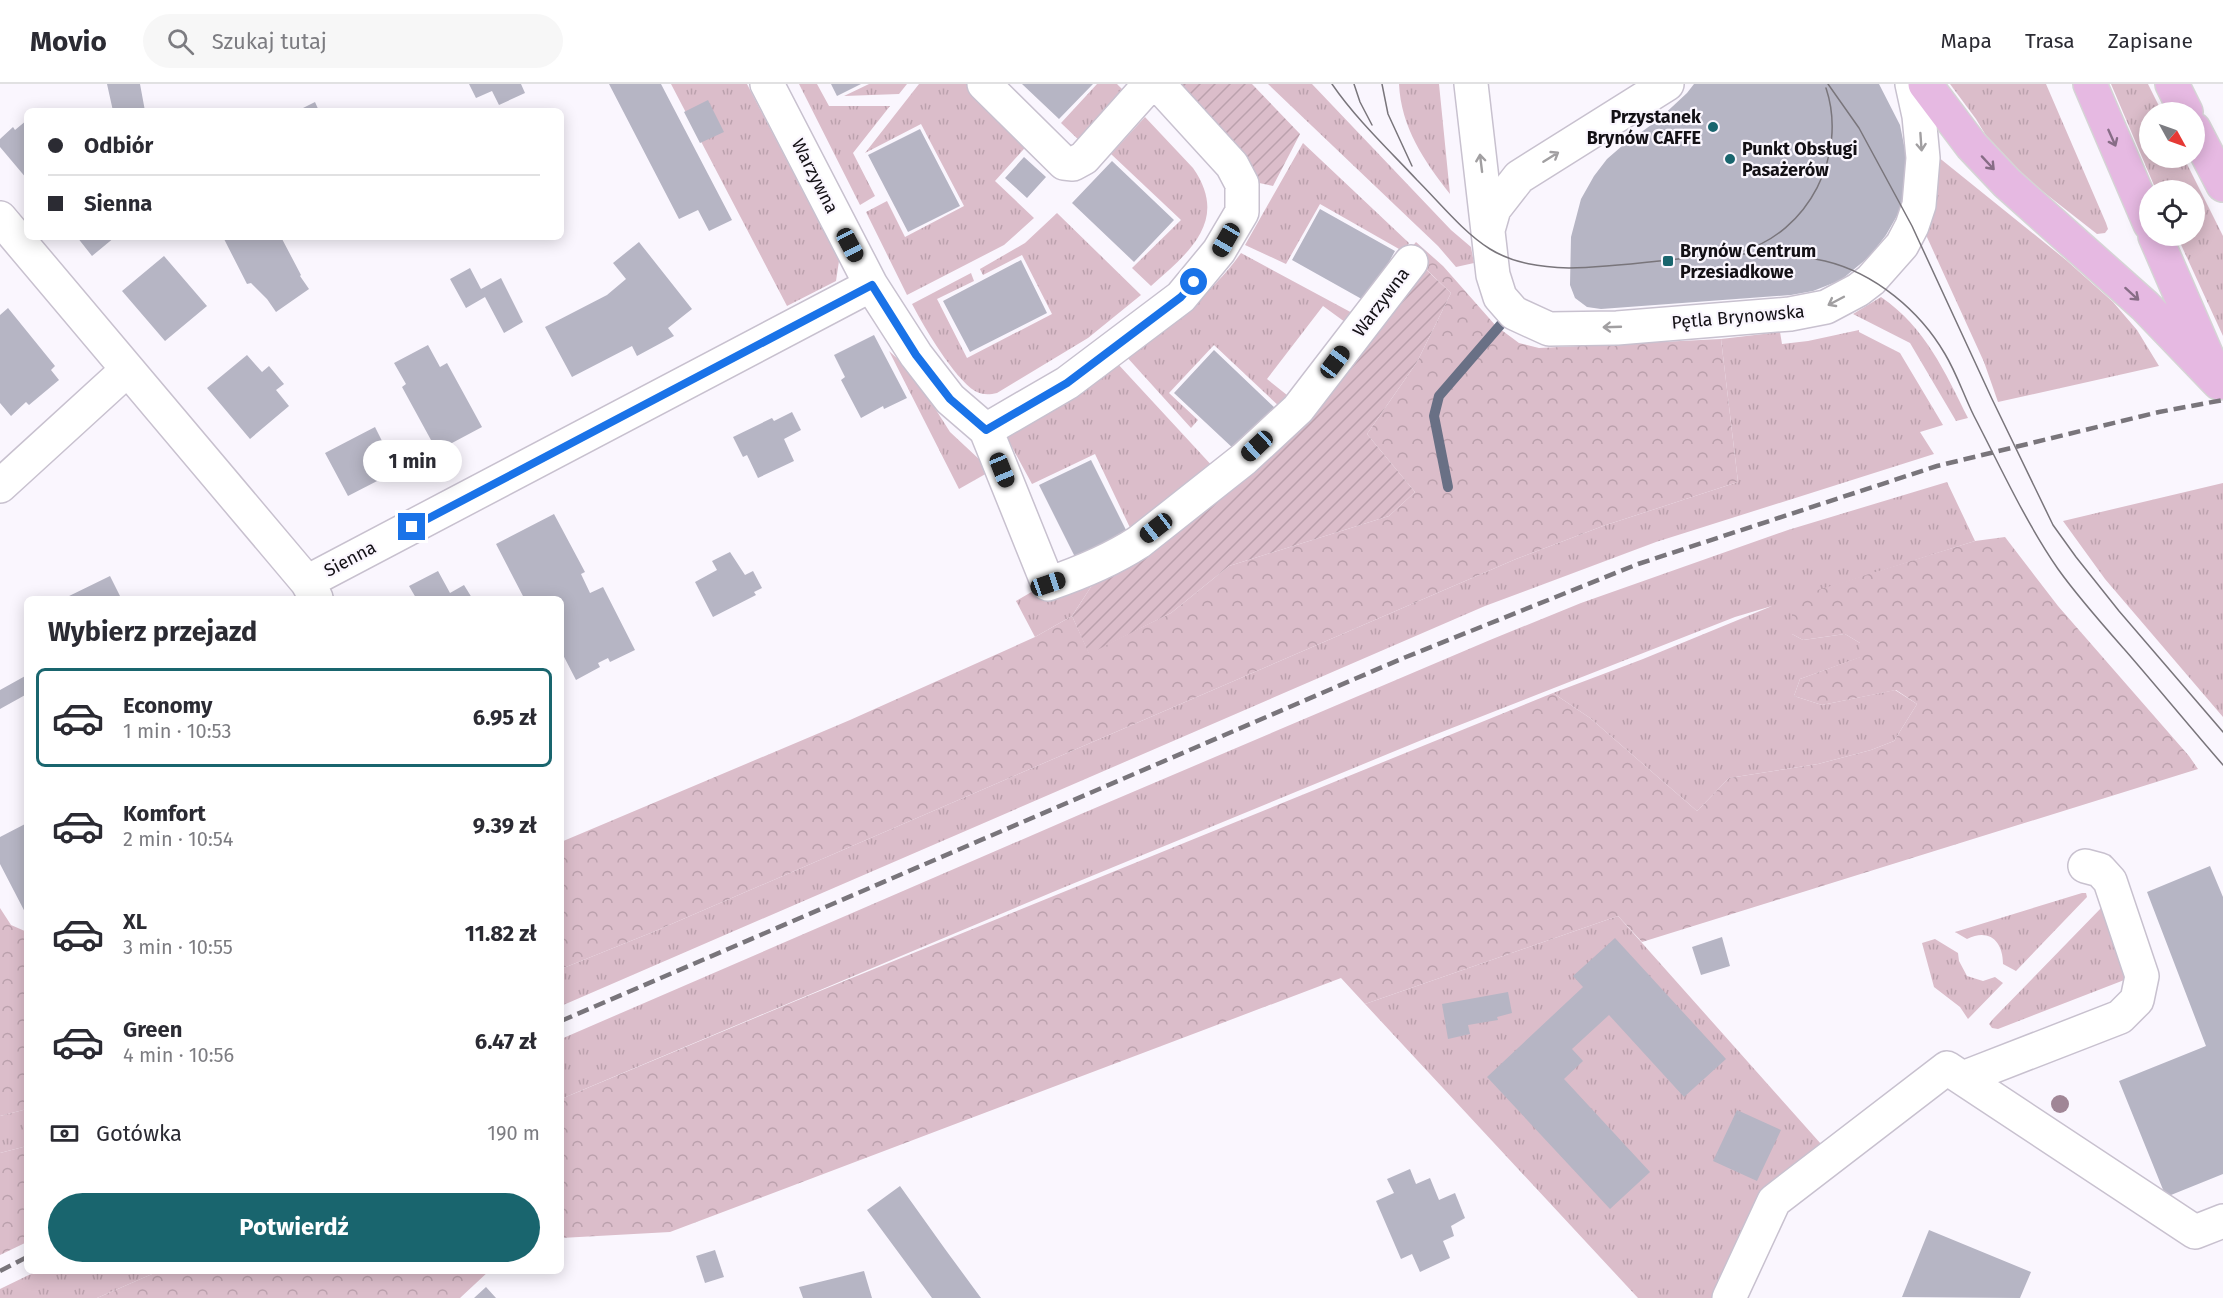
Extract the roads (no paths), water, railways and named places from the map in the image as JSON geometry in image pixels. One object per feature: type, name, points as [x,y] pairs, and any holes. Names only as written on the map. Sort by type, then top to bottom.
[{"type":"main road","points":[[1925,84],[1971,145],[2007,183],[2145,306],[2221,387]]},
{"type":"main road","points":[[2090,84],[2139,198]]},
{"type":"main road","points":[[2172,84],[2181,102]]},
{"type":"main road","points":[[2205,150],[2223,185]]},
{"type":"main road","points":[[2159,246],[2221,387]]},
{"type":"street","name":"Warzywna","points":[[767,84],[872,285],[916,355],[950,399],[986,430],[1048,584],[1087,570],[1120,554],[1244,459],[1298,409],[1411,262]]},
{"type":"street","points":[[984,84],[1064,163],[1072,164],[1084,158],[1150,84]]},
{"type":"street","points":[[986,430],[1067,383],[1181,297],[1220,251],[1242,212],[1242,184],[1232,165],[1158,84]]},
{"type":"street","name":"Pętla Brynowska","points":[[1472,84],[1493,275],[1500,297],[1514,313],[1549,329],[1617,328],[1790,314],[1826,307],[1858,290],[1871,280],[1902,244],[1912,226],[1919,205],[1923,159],[1919,116],[1912,84]]},
{"type":"street","name":"Pętla Brynowska","points":[[1488,230],[1494,209],[1519,177],[1667,84]]},
{"type":"street","points":[[0,218],[311,590]]},
{"type":"street","name":"Sienna","points":[[311,590],[872,285]]},
{"type":"street","points":[[0,486],[128,370]]},
{"type":"street","points":[[1964,1078],[2120,1017],[2138,1000],[2142,976],[2111,885],[2100,870],[2085,866]]},
{"type":"street","points":[[1729,1298],[1774,1201],[1947,1068],[2195,1232],[2223,1221]]},
{"type":"waterway","points":[[1448,487],[1434,416],[1439,396],[1503,322]]},
{"type":"tram line","points":[[1332,84],[1373,134],[1461,226],[1490,249],[1509,258],[1538,266],[1569,268],[1730,255],[1794,256],[1825,261],[1843,267],[1878,284],[1894,296],[1923,323],[1945,354],[2014,494],[2058,569],[2090,610],[2223,765]]},
{"type":"tram line","points":[[1354,84],[1372,125]]},
{"type":"tram line","points":[[1382,84],[1388,114],[1412,166]]},
{"type":"tram line","points":[[1828,84],[1859,128],[1912,226],[2053,525],[2119,611],[2223,732]]},
{"type":"tram line","points":[[1740,252],[1764,242],[1786,228],[1817,188],[1827,164],[1832,139],[1831,113],[1826,88]]},
{"type":"railway","points":[[564,1020],[1401,659],[1638,564],[1937,466],[2159,412],[2223,400]]},
{"type":"railway","points":[[0,1271],[24,1259]]},
{"type":"place","name":"Przystanek Brynów CAFFE","points":[[1713,127]]},
{"type":"place","name":"Punkt Obsługi Pasażerów","points":[[1730,159]]},
{"type":"place","name":"Brynów Centrum Przesiadkowe","points":[[1668,261]]}]
